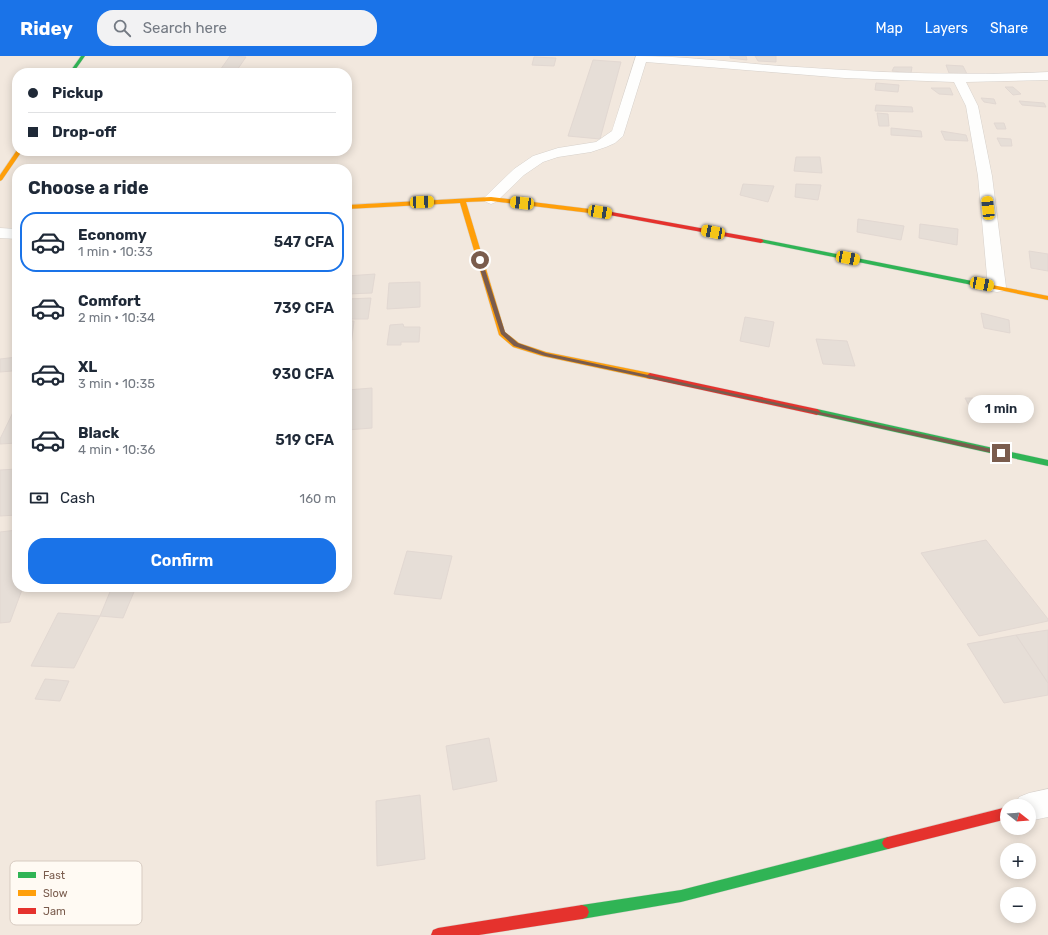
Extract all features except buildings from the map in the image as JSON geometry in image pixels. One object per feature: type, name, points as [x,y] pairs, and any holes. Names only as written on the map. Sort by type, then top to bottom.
[{"type":"main road","points":[[75,68],[83,56]]},
{"type":"main road","points":[[0,179],[5,166],[14,156]]},
{"type":"main road","points":[[352,206],[491,199],[586,210],[683,226],[1048,298]]},
{"type":"main road","points":[[463,201],[502,333],[516,345],[545,354],[1048,463]]},
{"type":"main road","points":[[438,935],[681,896],[1000,815]]},
{"type":"street","points":[[491,199],[537,159],[551,154],[598,146],[612,141],[618,133],[642,57],[856,75],[958,78],[1015,78],[1048,76]]},
{"type":"street","points":[[849,62],[856,75]]},
{"type":"street","points":[[958,78],[972,106],[985,176],[997,287]]},
{"type":"street","points":[[0,234],[12,234]]},
{"type":"street","points":[[1036,806],[1048,803]]},
{"type":"shaded area","points":[[0,56],[1048,56],[1048,935],[0,935]]},
{"type":"traffic: fast","points":[[75,68],[83,56]]},
{"type":"traffic: fast","points":[[761,241],[972,283]]},
{"type":"traffic: fast","points":[[817,412],[1048,463]]},
{"type":"traffic: fast","points":[[582,912],[681,896],[888,843]]},
{"type":"traffic: slow","points":[[0,179],[16,156]]},
{"type":"traffic: slow","points":[[352,207],[491,199],[606,213]]},
{"type":"traffic: slow","points":[[463,201],[502,333],[516,345],[545,354],[650,376]]},
{"type":"traffic: slow","points":[[972,283],[1048,298]]},
{"type":"traffic: jam","points":[[606,213],[761,241]]},
{"type":"traffic: jam","points":[[650,376],[817,412]]},
{"type":"traffic: jam","points":[[888,843],[1000,815]]},
{"type":"traffic: jam","points":[[438,935],[582,912]]},
{"type":"route","points":[[480,260],[502,333],[516,345],[545,354],[1001,453]]}]
